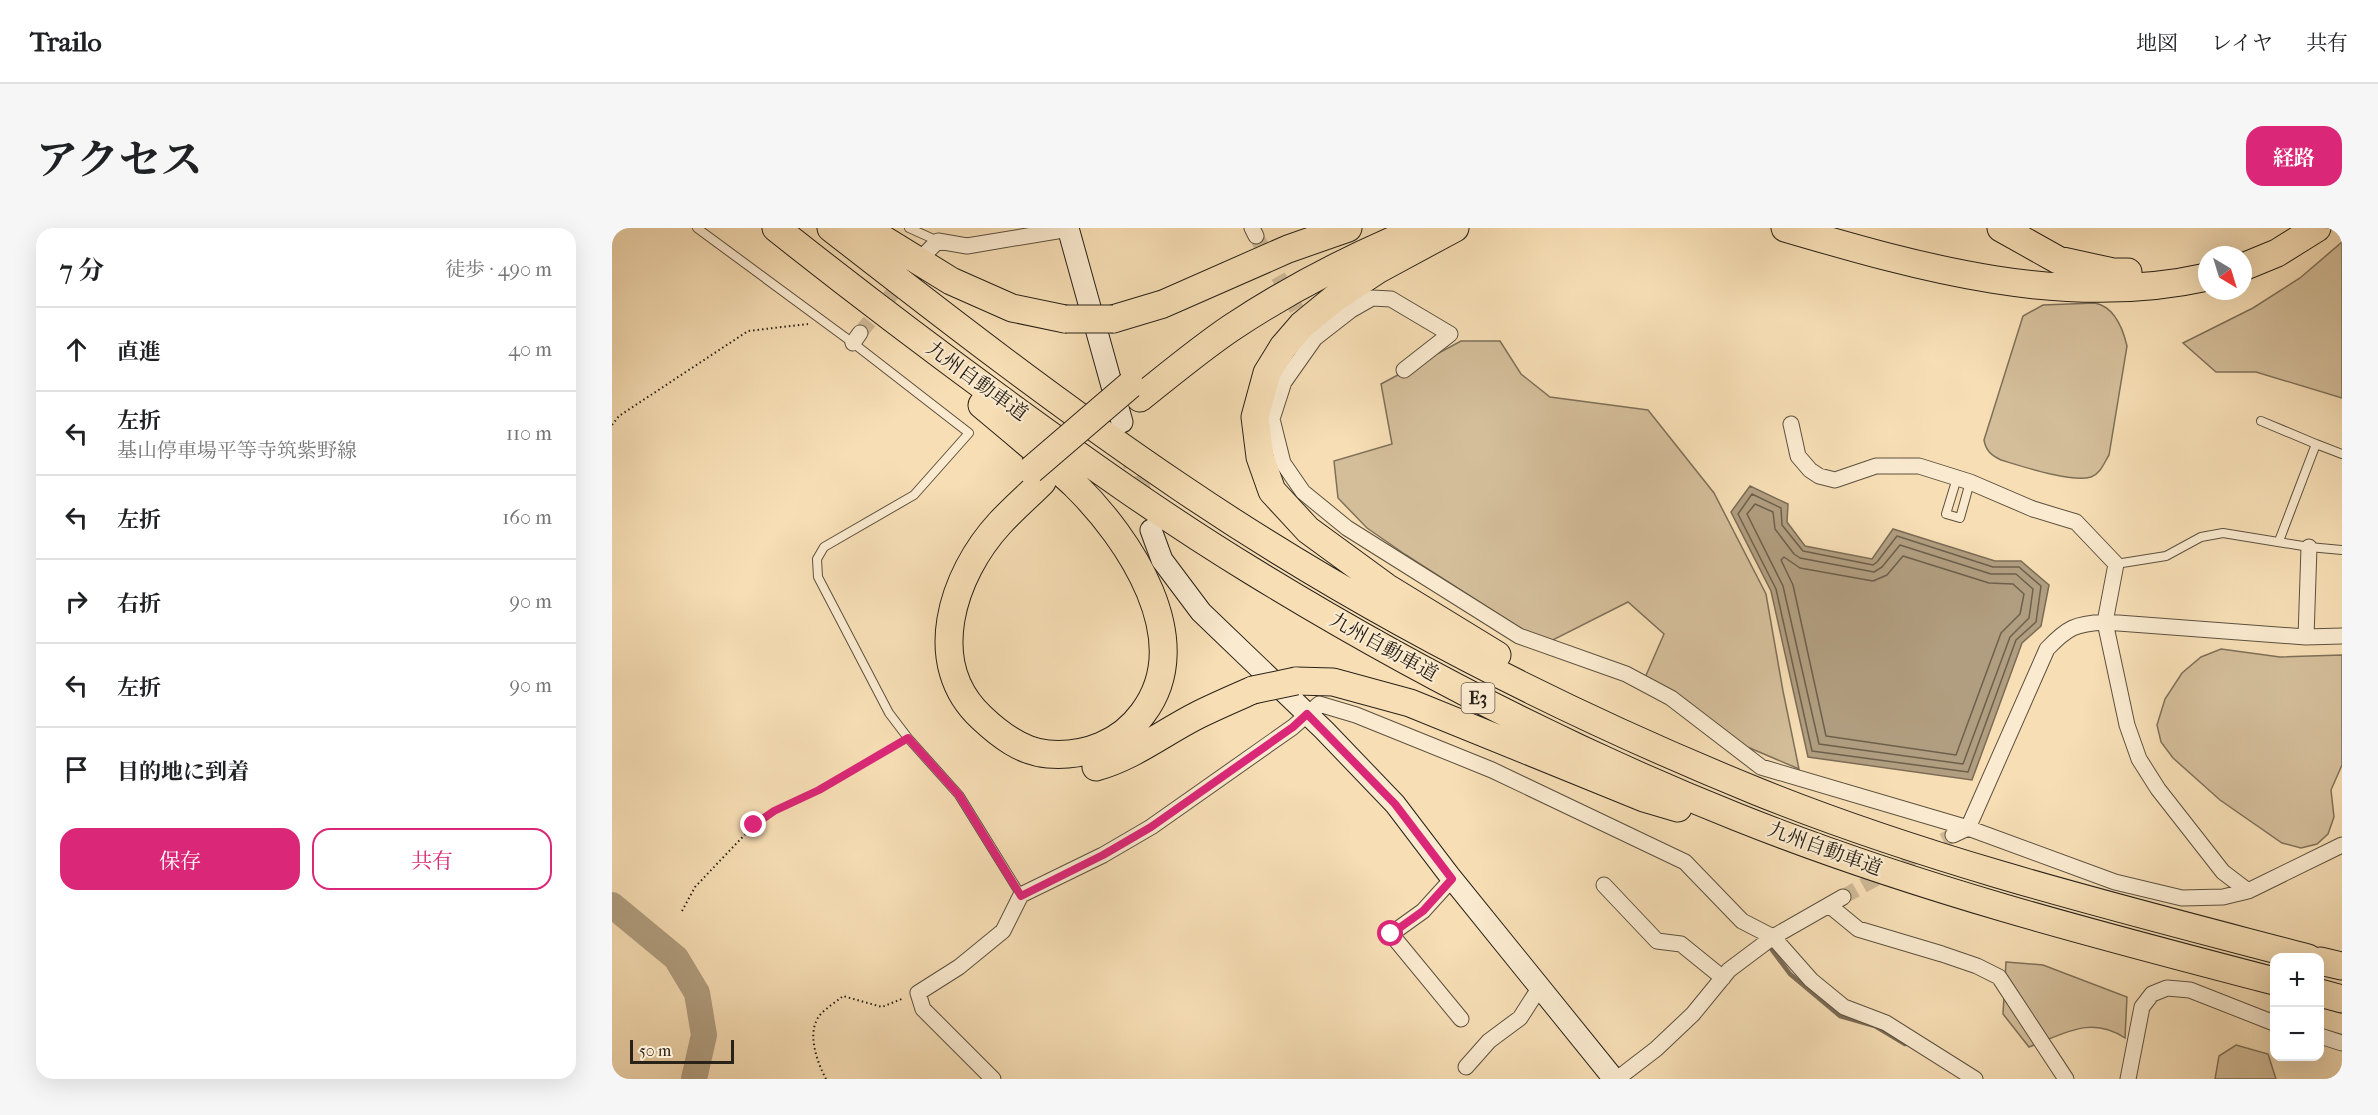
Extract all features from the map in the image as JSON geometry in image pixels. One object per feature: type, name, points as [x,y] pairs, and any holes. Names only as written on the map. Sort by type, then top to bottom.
[{"type":"highway","name":"九州自動車道","points":[[776,228],[838,278],[1100,471],[1251,570],[1336,620],[1509,714],[1606,761],[1741,819],[1855,860],[1959,895],[2080,930],[2270,980]]},
{"type":"highway","name":"九州自動車道","points":[[831,228],[947,319],[1119,446],[1258,538],[1425,636],[1629,736],[1757,791],[1876,835],[2087,900],[2292,953]]},
{"type":"highway","points":[[865,228],[951,281],[1012,308],[1065,319],[1113,319],[1163,304],[1288,249],[1348,228]]},
{"type":"highway","points":[[1390,228],[1290,275],[1221,320],[979,523],[947,570],[938,594],[931,645],[936,672],[944,694],[969,731],[1006,759],[1028,767],[1053,771],[1081,771],[1108,764],[1145,746],[1198,715],[1253,690],[1296,681],[1333,682],[1410,702],[1644,798],[1855,860]]},
{"type":"highway","points":[[1135,391],[1298,287],[1369,250],[1423,228]]},
{"type":"highway","points":[[1455,228],[1379,268],[1335,298],[1302,325],[1283,347],[1267,373],[1255,417],[1260,457],[1272,491],[1308,530],[1386,587],[1629,736]]},
{"type":"highway","points":[[1785,228],[1901,262],[1975,278],[2060,286],[2129,288],[2198,279]]},
{"type":"highway","points":[[2001,228],[2058,261],[2113,273],[2169,271],[2198,265]]},
{"type":"highway","points":[[2252,248],[2267,242],[2289,228]]},
{"type":"highway","points":[[2252,263],[2277,253],[2317,228]]},
{"type":"highway","points":[[838,278],[919,353],[1075,486],[1101,514],[1144,579],[1158,609],[1165,653],[1156,691],[1135,724],[1117,739],[1097,749],[1069,754],[1046,754],[1007,740],[970,708],[957,684],[950,662],[949,636],[952,609],[961,582],[999,524],[1037,476]]},
{"type":"highway","points":[[2324,962],[2342,966]]},
{"type":"highway","points":[[2324,994],[2342,999]]},
{"type":"main road","points":[[1069,229],[1122,422]]},
{"type":"main road","points":[[1151,530],[1162,560],[1201,612],[1307,714],[1395,804],[1452,879],[1615,1079]]},
{"type":"street","points":[[925,254],[938,241],[967,246],[1069,229]]},
{"type":"street","points":[[1404,370],[1450,334],[1391,299],[1372,298],[1312,334],[1284,382],[1272,419],[1283,463],[1303,492],[1347,528],[1519,636],[1626,674],[1671,698],[1761,767],[1968,828],[2115,882],[2182,898],[2223,897],[2248,891],[2342,845]]},
{"type":"street","points":[[1791,424],[1798,456],[1810,470],[1819,476],[1835,480],[1876,466],[1919,466],[1963,480],[2033,509],[2076,522],[2116,564],[2105,622],[2127,725],[2139,759],[2158,789],[2223,872],[2248,891]]},
{"type":"street","points":[[2306,637],[2309,548]]},
{"type":"street","points":[[1953,835],[1968,828],[2047,649],[2062,633],[2080,624],[2105,622],[2306,637],[2342,636]]},
{"type":"street","points":[[993,1079],[923,1009],[918,993],[958,967],[1003,932],[1021,896],[1103,855],[1151,827],[1293,727],[1319,704],[1356,715],[1492,770],[1685,861],[1742,921],[1773,937],[1811,980],[1844,1007],[1886,1023],[1975,1079]]},
{"type":"street","points":[[1452,879],[1423,911],[1391,934],[1461,1019]]},
{"type":"street","points":[[1604,885],[1658,941],[1681,944],[1723,978]]},
{"type":"street","points":[[1615,1079],[1656,1049],[1693,1014],[1730,970],[1773,937],[1844,897]]},
{"type":"street","points":[[1830,906],[1858,929],[1942,954],[1999,977],[2066,1079]]},
{"type":"street","points":[[1466,1067],[1490,1041],[1520,1018],[1540,987]]},
{"type":"street","points":[[2128,1079],[2142,1007],[2152,994],[2167,988],[2190,990],[2270,1021]]},
{"type":"street","points":[[2324,1037],[2342,1042]]},
{"type":"lane","points":[[697,228],[823,323],[857,338],[969,433],[914,495],[824,546],[818,559],[818,577],[889,713],[959,795],[1021,896]]},
{"type":"lane","points":[[909,228],[938,241]]},
{"type":"lane","points":[[2260,421],[2342,454]]},
{"type":"lane","points":[[2279,541],[2316,444]]},
{"type":"lane","points":[[2116,564],[2166,556],[2201,537],[2223,533],[2309,548],[2342,550]]},
{"type":"path","points":[[612,425],[619,416],[748,331],[823,323]]},
{"type":"path","points":[[682,911],[695,887],[754,825],[774,811],[819,790],[908,738]]},
{"type":"path","points":[[826,1079],[818,1064],[813,1034],[819,1016],[843,996],[882,1007],[918,993]]},
{"type":"shaded area","points":[[2342,242],[2342,398],[2256,372],[2216,372],[2183,343],[2253,308],[2300,278]]},
{"type":"shaded area","points":[[2095,303],[2102,305],[2113,314],[2127,346],[2109,455],[2102,468],[2091,477],[2072,478],[2033,470],[1994,456],[1988,450],[1984,440],[2023,316],[2043,305]]},
{"type":"shaded area","points":[[1461,341],[1500,341],[1521,374],[1550,397],[1648,410],[1714,493],[1766,594],[1799,769],[1731,740],[1644,680],[1664,634],[1628,602],[1545,644],[1367,528],[1338,498],[1334,461],[1392,444],[1381,384]]},
{"type":"shaded area","points":[[2221,649],[2280,657],[2342,655],[2342,765],[2331,790],[2334,817],[2328,834],[2317,844],[2301,848],[2282,843],[2220,800],[2173,758],[2161,742],[2157,725],[2165,699],[2182,673],[2201,657]]},
{"type":"shaded area","points":[[2006,962],[2043,965],[2127,997],[2125,1038],[2113,1031],[2089,1027],[2066,1032],[2029,1047],[2003,1014]]},
{"type":"shaded area","points":[[2236,1045],[2268,1054],[2276,1079],[2215,1079],[2219,1056]]},
{"type":"water","points":[[1750,486],[1788,504],[1787,522],[1805,546],[1872,559],[1893,529],[1995,561],[2021,561],[2049,585],[2041,626],[2022,643],[1972,780],[1808,757],[1771,591],[1731,512]]},
{"type":"waterway","points":[[612,905],[676,958],[697,993],[704,1035],[694,1079]]},
{"type":"waterway","points":[[1769,946],[1790,974],[1840,1016],[1875,1026],[1905,1044]]},
{"type":"tunnel","points":[[1256,236],[1307,328]]},
{"type":"tunnel","points":[[860,333],[906,277]]},
{"type":"tunnel","points":[[1129,446],[1145,508]]},
{"type":"tunnel","points":[[1843,897],[1953,835]]},
{"type":"route","points":[[754,825],[774,811],[819,790],[908,738],[959,795],[1021,896],[1103,855],[1151,827],[1293,727],[1307,714],[1395,804],[1452,879],[1423,911],[1391,934]]}]
